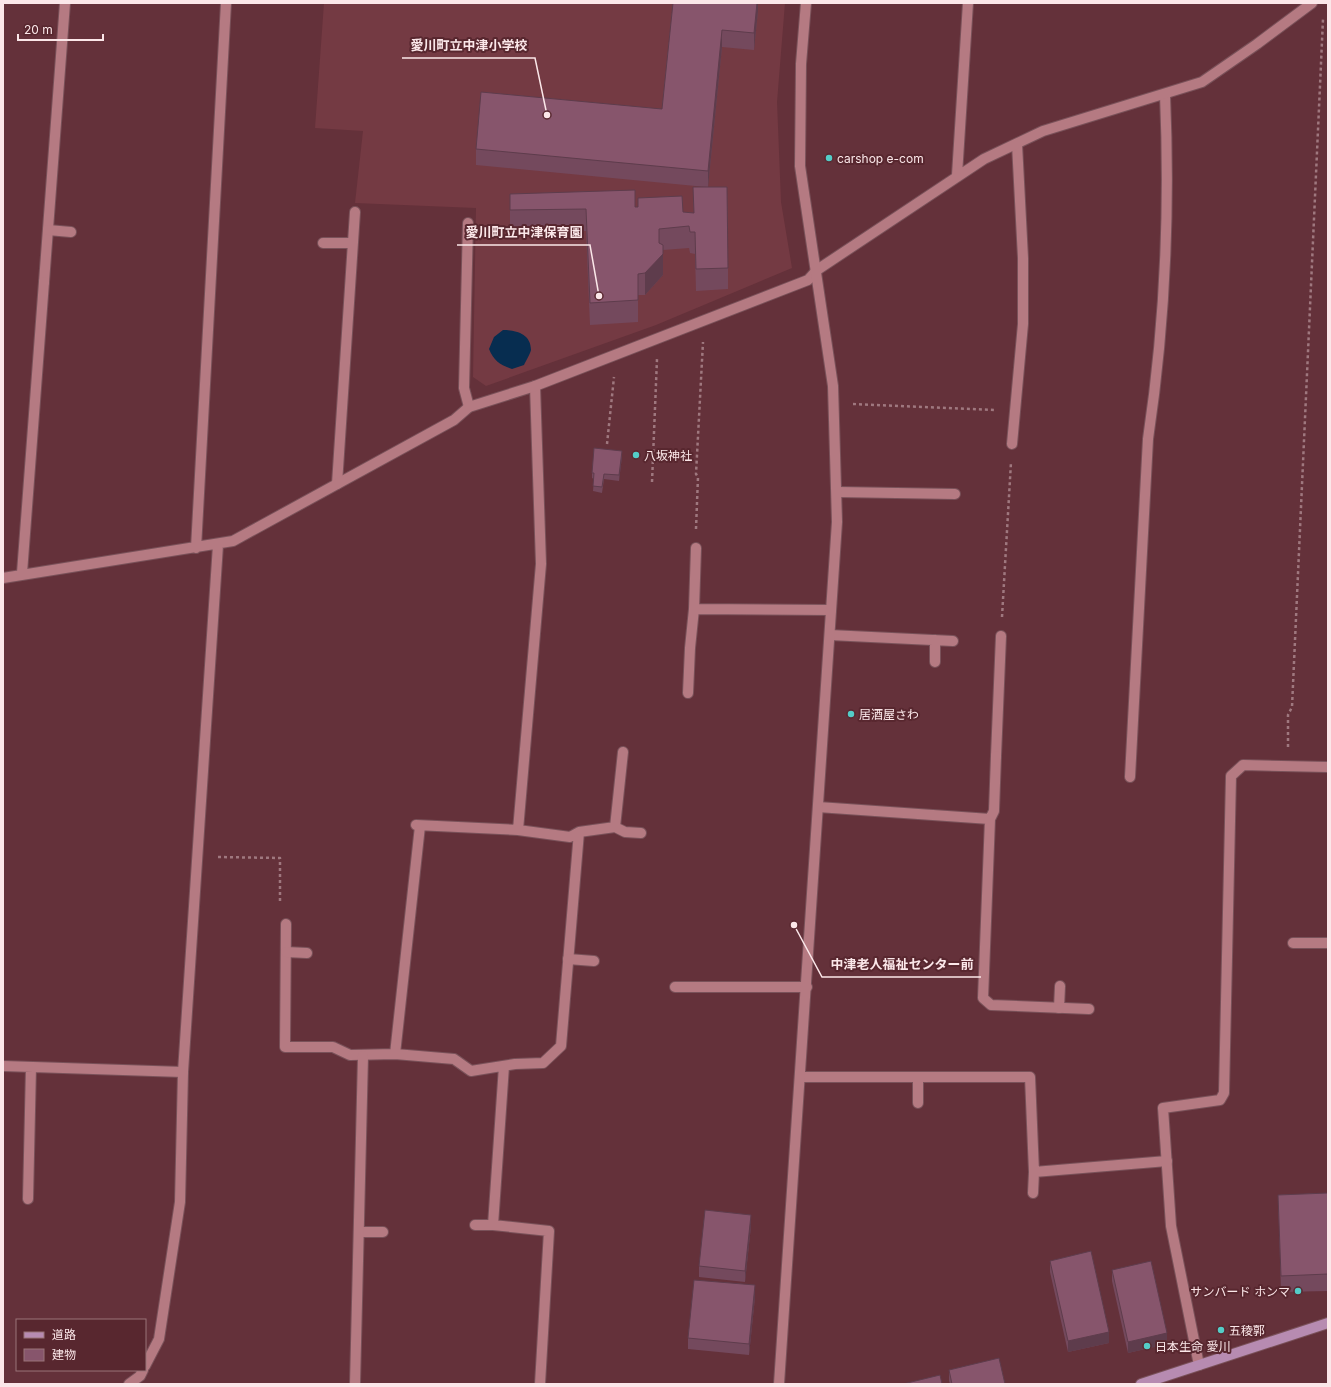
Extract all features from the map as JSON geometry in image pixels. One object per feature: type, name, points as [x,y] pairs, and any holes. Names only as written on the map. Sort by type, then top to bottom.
[{"type":"main road","points":[[1141,1384],[1328,1323]]},
{"type":"street","points":[[22,573],[65,3]]},
{"type":"street","points":[[196,548],[226,3]]},
{"type":"street","points":[[779,1384],[807,987],[838,492],[834,403],[817,270],[800,166],[800,64],[806,3]]},
{"type":"street","points":[[957,175],[968,3]]},
{"type":"street","points":[[3,578],[22,573],[218,545],[233,541],[454,420],[469,408],[535,386],[616,353],[808,280],[817,270],[957,175],[984,159],[1050,129],[1115,108],[1165,95],[1202,82],[1257,44],[1312,3]]},
{"type":"street","points":[[1130,778],[1148,439],[1154,396],[1163,287],[1168,190],[1165,95]]},
{"type":"street","points":[[1012,444],[1023,324],[1023,258],[1017,144]]},
{"type":"street","points":[[337,484],[355,212]]},
{"type":"street","points":[[468,223],[464,388],[469,408]]},
{"type":"street","points":[[48,230],[71,232]]},
{"type":"street","points":[[323,243],[353,243]]},
{"type":"street","points":[[518,830],[541,564],[535,386]]},
{"type":"street","points":[[838,492],[955,494]]},
{"type":"street","points":[[146,1364],[159,1339],[180,1202],[183,1072],[218,545]]},
{"type":"street","points":[[688,693],[690,648],[694,609],[696,548]]},
{"type":"street","points":[[694,609],[831,610]]},
{"type":"street","points":[[830,635],[953,641]]},
{"type":"street","points":[[1001,636],[994,811],[990,819],[983,998],[991,1005],[1089,1009]]},
{"type":"street","points":[[935,640],[935,662]]},
{"type":"street","points":[[615,827],[623,752]]},
{"type":"street","points":[[1199,1365],[1171,1226],[1163,1108],[1220,1100],[1224,1093],[1231,776],[1244,765],[1328,767]]},
{"type":"street","points":[[818,807],[990,819]]},
{"type":"street","points":[[395,1054],[418,826],[518,830],[570,837],[579,832],[615,827],[625,832],[641,833]]},
{"type":"street","points":[[286,924],[285,1047],[333,1047],[350,1055],[363,1056],[395,1054],[454,1059],[471,1070],[543,1063],[561,1046],[579,832]]},
{"type":"street","points":[[1293,943],[1328,943]]},
{"type":"street","points":[[286,952],[307,952]]},
{"type":"street","points":[[568,959],[594,961]]},
{"type":"street","points":[[1059,1008],[1060,986]]},
{"type":"street","points":[[675,987],[807,987]]},
{"type":"street","points":[[355,1384],[363,1056]]},
{"type":"street","points":[[3,1066],[183,1072]]},
{"type":"street","points":[[493,1225],[504,1066]]},
{"type":"street","points":[[28,1199],[31,1067]]},
{"type":"street","points":[[800,1077],[1030,1077],[1034,1172],[1033,1193]]},
{"type":"street","points":[[918,1078],[918,1103]]},
{"type":"street","points":[[1034,1172],[1167,1161]]},
{"type":"street","points":[[475,1225],[493,1225],[549,1231],[540,1384]]},
{"type":"street","points":[[359,1232],[383,1232]]},
{"type":"street","points":[[129,1384],[140,1376],[142,1371]]},
{"type":"path","points":[[1287,765],[1288,715],[1292,707],[1324,11]]},
{"type":"path","points":[[696,548],[698,477],[696,474],[704,320]]},
{"type":"path","points":[[652,482],[658,338]]},
{"type":"path","points":[[608,444],[616,353]]},
{"type":"path","points":[[834,403],[1015,411]]},
{"type":"path","points":[[1001,636],[1012,444]]},
{"type":"path","points":[[197,857],[280,858],[280,917],[286,924]]},
{"type":"shaded area","points":[[324,3],[785,3],[777,102],[781,202],[792,268],[656,325],[486,386],[473,377],[476,208],[355,203],[363,131],[315,128]]},
{"type":"water","points":[[503,330],[522,334],[528,340],[531,350],[524,365],[512,369],[504,366],[493,357],[489,349],[494,337]]},
{"type":"building","points":[[673,3],[757,3],[754,33],[722,30],[708,171],[476,149],[481,92],[662,109]]},
{"type":"building","points":[[693,187],[727,187],[728,268],[696,269],[695,232],[690,232],[689,226],[659,229],[659,243],[663,245],[663,254],[645,273],[638,274],[638,300],[590,303],[586,209],[510,210],[510,194],[635,190],[635,207],[638,207],[638,198],[682,196],[683,212],[694,213]]},
{"type":"building","points":[[594,448],[622,451],[619,475],[604,474],[602,487],[593,486],[594,473],[592,473]]},
{"type":"building","points":[[1328,1193],[1328,1274],[1281,1276],[1278,1195]]},
{"type":"building","points":[[705,1210],[751,1215],[745,1271],[699,1266]]},
{"type":"building","points":[[1091,1251],[1109,1332],[1068,1341],[1050,1261]]},
{"type":"building","points":[[1151,1261],[1167,1333],[1128,1342],[1112,1270]]},
{"type":"building","points":[[694,1280],[755,1285],[749,1344],[688,1338]]},
{"type":"building","points":[[999,1358],[1005,1384],[952,1384],[949,1370]]},
{"type":"building","points":[[940,1375],[942,1384],[903,1384]]},
{"type":"place","name":"愛川町立中津小学校","points":[[547,115]]},
{"type":"place","name":"carshop e-com","points":[[829,158]]},
{"type":"place","name":"愛川町立中津保育園","points":[[599,296]]},
{"type":"place","name":"八坂神社","points":[[636,455]]},
{"type":"place","name":"居酒屋さわ","points":[[851,714]]},
{"type":"place","name":"中津老人福祉センター前","points":[[794,925]]},
{"type":"place","name":"サンバード ホンマ","points":[[1298,1291]]},
{"type":"place","name":"五稜郭","points":[[1221,1330]]},
{"type":"place","name":"日本生命 愛川","points":[[1147,1346]]}]
